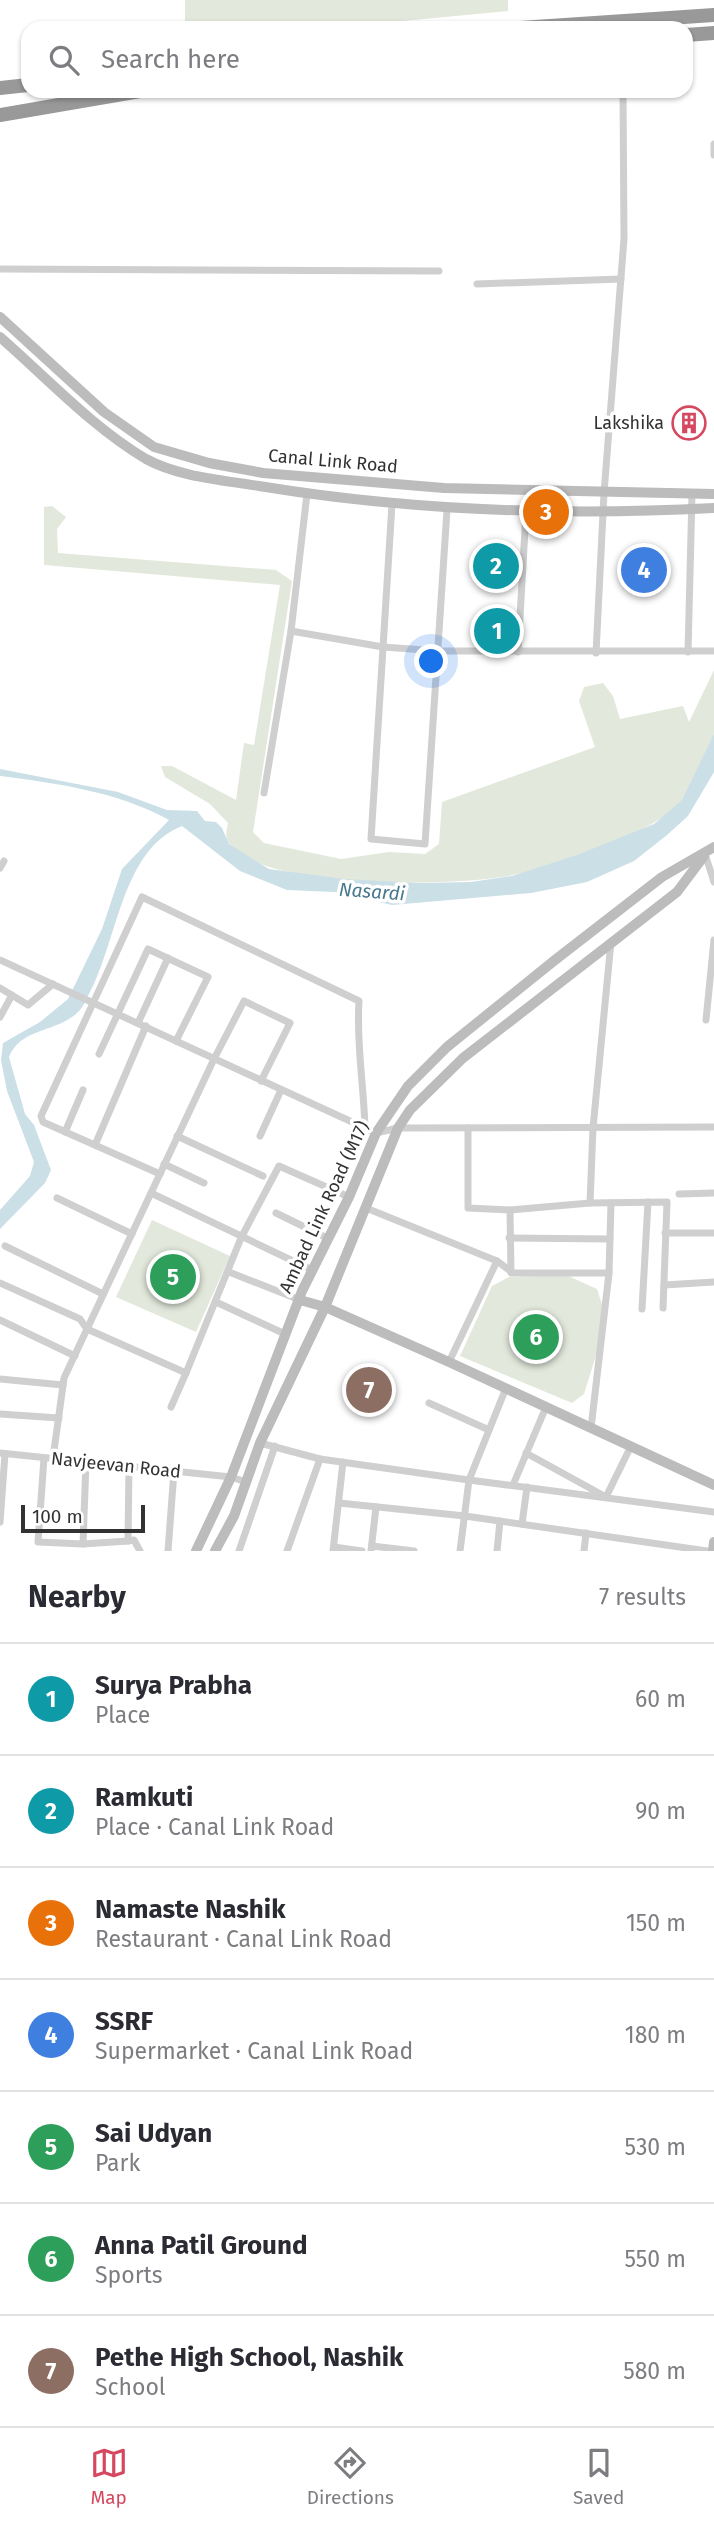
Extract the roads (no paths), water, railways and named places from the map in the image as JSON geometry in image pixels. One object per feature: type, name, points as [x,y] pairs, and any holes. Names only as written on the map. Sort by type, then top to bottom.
[{"type":"highway","points":[[586,21],[714,15]]},
{"type":"highway","points":[[693,34],[714,33]]},
{"type":"highway","points":[[0,88],[21,86]]},
{"type":"highway","points":[[0,115],[99,98]]},
{"type":"main road","name":"Canal Link Road","points":[[0,317],[104,412],[154,447],[209,463],[263,473],[444,488],[714,494]]},
{"type":"main road","name":"Canal Link Road","points":[[0,337],[107,432],[149,460],[197,476],[307,494],[447,510],[603,512],[714,508]]},
{"type":"main road","points":[[215,1551],[234,1516],[260,1443],[325,1307],[398,1128],[410,1110],[463,1058],[677,892],[710,850]]},
{"type":"main road","name":"Ambad Link Road (M17)","points":[[196,1551],[231,1477],[312,1270],[349,1197],[371,1131],[408,1086],[447,1048],[662,877],[710,850]]},
{"type":"main road","points":[[300,1300],[325,1307],[449,1362],[714,1485]]},
{"type":"main road","points":[[713,1551],[714,1542]]},
{"type":"street","points":[[596,653],[604,493],[624,239],[623,98]]},
{"type":"street","points":[[714,144],[714,155]]},
{"type":"street","points":[[0,269],[439,271]]},
{"type":"street","points":[[477,284],[621,279]]},
{"type":"street","points":[[264,793],[291,631],[307,494]]},
{"type":"street","points":[[688,652],[692,494]]},
{"type":"street","points":[[392,505],[371,839],[425,844],[447,510]]},
{"type":"street","points":[[518,652],[526,512]]},
{"type":"street","points":[[291,631],[383,647],[438,651],[714,651]]},
{"type":"street","points":[[710,850],[714,882]]},
{"type":"street","points":[[160,1174],[43,1122],[41,1116],[142,897],[359,1001],[357,1034],[371,1131]]},
{"type":"street","points":[[706,1020],[714,940]]},
{"type":"street","points":[[590,1203],[593,1128],[611,942]]},
{"type":"street","points":[[99,1054],[148,949],[208,977],[176,1041]]},
{"type":"street","points":[[95,1145],[168,958]]},
{"type":"street","points":[[0,960],[371,1131],[398,1128],[714,1127]]},
{"type":"street","points":[[0,988],[28,1005],[53,984]]},
{"type":"street","points":[[0,1017],[12,995]]},
{"type":"street","points":[[53,1458],[63,1385],[75,1356],[177,1136],[244,1001],[290,1023],[261,1081]]},
{"type":"street","points":[[65,1132],[83,1090]]},
{"type":"street","points":[[260,1136],[281,1090]]},
{"type":"street","points":[[468,1128],[468,1208],[510,1210],[590,1203],[667,1202],[663,1308]]},
{"type":"street","points":[[177,1136],[263,1176]]},
{"type":"street","points":[[164,1164],[204,1183]]},
{"type":"street","points":[[171,1407],[241,1238],[279,1166],[349,1197]]},
{"type":"street","points":[[151,1193],[312,1270]]},
{"type":"street","points":[[679,1194],[714,1193]]},
{"type":"street","points":[[57,1198],[132,1234]]},
{"type":"street","points":[[642,1309],[648,1202]]},
{"type":"street","points":[[591,1428],[609,1273],[611,1203]]},
{"type":"street","points":[[366,1208],[497,1261],[511,1273],[609,1273]]},
{"type":"street","points":[[509,1270],[510,1210]]},
{"type":"street","points":[[276,1213],[329,1238]]},
{"type":"street","points":[[665,1233],[714,1233]]},
{"type":"street","points":[[509,1238],[610,1239]]},
{"type":"street","points":[[5,1246],[103,1294]]},
{"type":"street","points":[[449,1362],[497,1261]]},
{"type":"street","points":[[229,1272],[300,1300]]},
{"type":"street","points":[[664,1285],[714,1282]]},
{"type":"street","points":[[0,1283],[80,1320],[87,1329],[186,1373]]},
{"type":"street","points":[[216,1302],[285,1334]]},
{"type":"street","points":[[0,1320],[75,1356]]},
{"type":"street","points":[[0,1379],[63,1385]]},
{"type":"street","points":[[460,1551],[469,1479],[506,1388]]},
{"type":"street","points":[[429,1403],[489,1430]]},
{"type":"street","points":[[513,1485],[546,1407]]},
{"type":"street","points":[[0,1414],[59,1418]]},
{"type":"street","points":[[260,1443],[320,1459],[714,1512]]},
{"type":"street","points":[[239,1551],[275,1446]]},
{"type":"street","points":[[606,1497],[631,1446]]},
{"type":"street","points":[[526,1453],[606,1497]]},
{"type":"street","points":[[0,1522],[3,1454]]},
{"type":"street","name":"Navjeevan Road","points":[[3,1454],[231,1477],[246,1482]]},
{"type":"street","points":[[44,1458],[38,1542],[83,1544],[134,1540],[140,1551]]},
{"type":"street","points":[[287,1551],[320,1459]]},
{"type":"street","points":[[83,1544],[86,1462]]},
{"type":"street","points":[[343,1462],[334,1549],[362,1551]]},
{"type":"street","points":[[128,1541],[129,1466]]},
{"type":"street","points":[[168,1551],[174,1471]]},
{"type":"street","points":[[522,1524],[527,1487]]},
{"type":"street","points":[[339,1503],[465,1516],[669,1548],[707,1551]]},
{"type":"street","points":[[376,1507],[372,1548],[415,1551]]},
{"type":"street","points":[[497,1551],[500,1521]]},
{"type":"street","points":[[584,1551],[586,1534]]},
{"type":"water","name":"Nasardi","points":[[714,734],[714,772],[688,816],[667,835],[634,861],[587,882],[531,893],[392,905],[335,892],[287,890],[240,871],[182,826],[162,838],[146,855],[133,876],[99,973],[81,1008],[60,1024],[22,1040],[9,1057],[25,1114],[34,1125],[51,1170],[45,1183],[0,1229],[0,1210],[30,1176],[34,1162],[7,1091],[1,1060],[3,1043],[40,1022],[68,999],[102,929],[122,869],[169,820],[150,810],[108,796],[0,776],[0,769],[118,792],[167,810],[197,811],[205,821],[216,822],[222,828],[229,844],[269,869],[344,879],[420,883],[471,882],[512,876],[577,855],[654,824],[682,800]]},
{"type":"place","name":"Lakshika","points":[[689,423]]},
{"type":"place","name":"Namaste Nashik","points":[[546,512]]},
{"type":"place","name":"Ramkuti","points":[[496,566]]},
{"type":"place","name":"SSRF","points":[[644,570]]},
{"type":"place","name":"Surya Prabha","points":[[497,631]]},
{"type":"place","name":"Sai Udyan","points":[[173,1277]]},
{"type":"place","name":"Anna Patil Ground","points":[[536,1337]]},
{"type":"place","name":"Pethe High School, Nashik","points":[[369,1390]]}]
